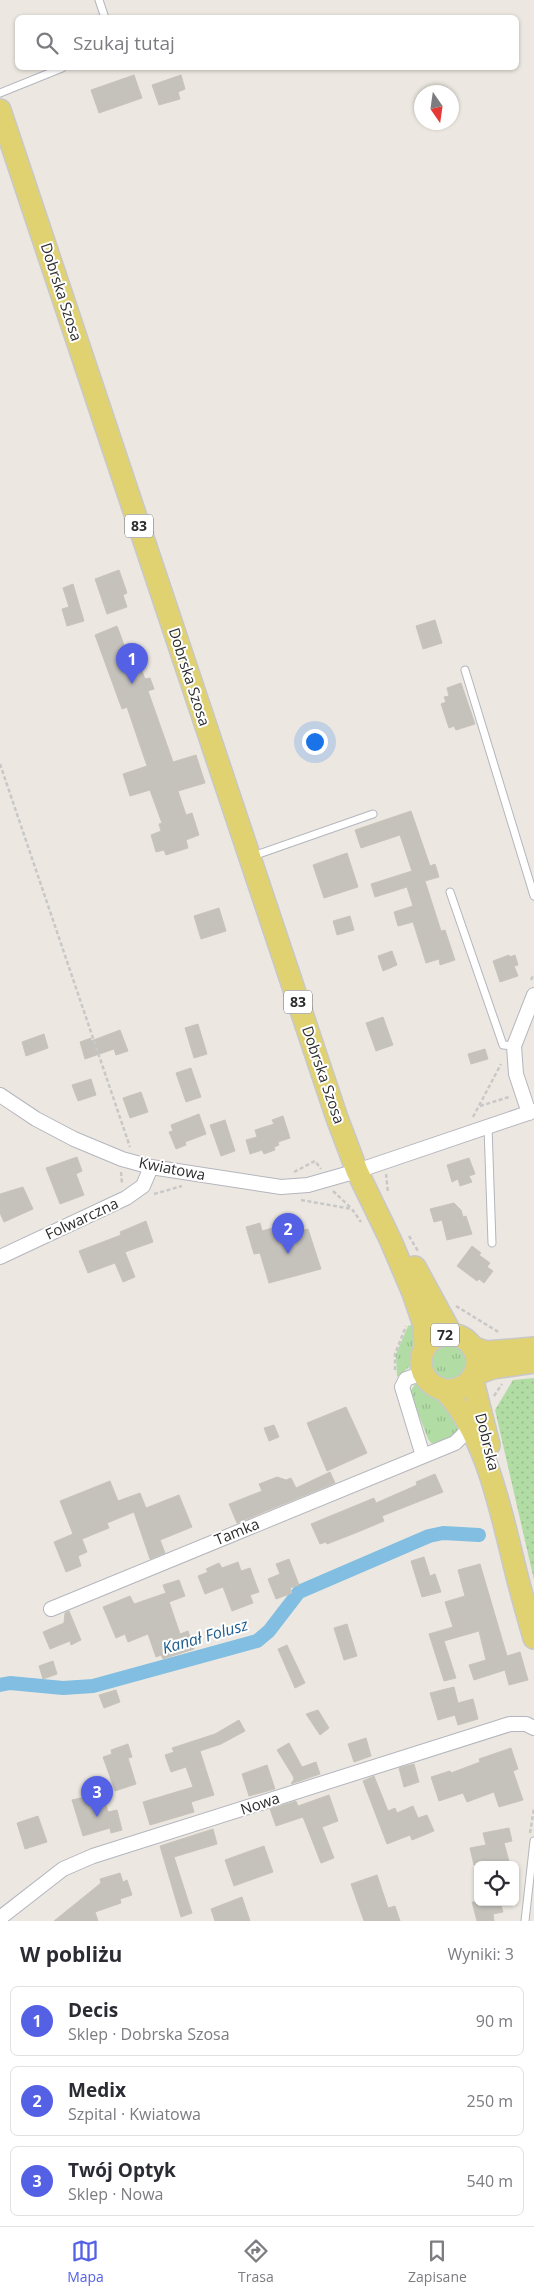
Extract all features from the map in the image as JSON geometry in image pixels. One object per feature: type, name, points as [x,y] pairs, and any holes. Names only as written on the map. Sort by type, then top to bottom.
[{"type":"main road","name":"Dobrska Szosa","points":[[0,110],[357,1172],[399,1236],[452,1335]]},
{"type":"main road","name":"Dobrska Szosa","points":[[399,1236],[426,1334],[425,1348]]},
{"type":"main road","name":"72","points":[[444,1390],[435,1386],[423,1374],[421,1356],[425,1348],[436,1337],[452,1335],[460,1337],[472,1347],[486,1352],[534,1348]]},
{"type":"main road","name":"72","points":[[472,1347],[476,1361],[472,1376]]},
{"type":"main road","points":[[444,1390],[460,1388],[472,1376],[493,1368],[534,1362]]},
{"type":"main road","name":"Dobrska","points":[[472,1376],[491,1454],[500,1507]]},
{"type":"main road","name":"Dobrska","points":[[444,1390],[454,1400],[484,1460],[500,1507],[530,1616],[534,1638]]},
{"type":"street","points":[[531,1112],[516,1074],[511,1045],[534,995]]},
{"type":"street","name":"Kwiatowa","points":[[0,1094],[36,1119],[74,1139],[135,1163],[281,1187],[300,1187],[357,1172],[531,1112]]},
{"type":"street","name":"Folwarczna","points":[[0,1257],[126,1198],[143,1186],[151,1167]]},
{"type":"street","points":[[423,1374],[406,1379],[402,1387],[423,1456]]},
{"type":"street","name":"Tamka","points":[[50,1609],[423,1456],[461,1439],[466,1432],[467,1423]]},
{"type":"street","name":"Nowa","points":[[0,1918],[73,1863],[510,1724],[526,1724],[534,1728]]},
{"type":"lane","points":[[99,0],[104,15]]},
{"type":"lane","points":[[0,93],[57,70]]},
{"type":"lane","points":[[465,670],[534,896]]},
{"type":"lane","points":[[250,858],[373,814]]},
{"type":"lane","points":[[450,892],[503,1045],[511,1045]]},
{"type":"lane","points":[[488,1127],[492,1243]]},
{"type":"lane","points":[[525,1921],[534,1841]]},
{"type":"path","points":[[0,764],[135,1163]]},
{"type":"path","points":[[531,980],[534,974]]},
{"type":"path","points":[[470,1119],[475,1116],[511,1045]]},
{"type":"path","points":[[480,1106],[514,1095]]},
{"type":"path","points":[[387,1170],[389,1198]]},
{"type":"path","points":[[147,1198],[170,1188],[188,1185]]},
{"type":"path","points":[[328,1189],[332,1189],[352,1209],[366,1230]]},
{"type":"path","points":[[320,1203],[324,1196]]},
{"type":"path","points":[[301,1200],[352,1209]]},
{"type":"path","points":[[399,1236],[421,1256]]},
{"type":"path","points":[[454,1304],[504,1336]]},
{"type":"path","points":[[395,1376],[395,1354],[407,1325],[405,1320]]},
{"type":"path","points":[[489,1403],[505,1380]]},
{"type":"green space","points":[[414,1324],[416,1348],[413,1364],[397,1377],[396,1354],[408,1326]]},
{"type":"green space","points":[[449,1344],[462,1350],[468,1363],[462,1376],[449,1382],[436,1376],[430,1363],[436,1350]]},
{"type":"green space","points":[[534,1378],[534,1580],[495,1410],[513,1380]]},
{"type":"green space","points":[[420,1383],[433,1396],[457,1411],[461,1434],[438,1445],[431,1443],[410,1392],[415,1384]]},
{"type":"building","points":[[134,75],[142,98],[99,113],[91,90]]},
{"type":"building","points":[[181,75],[185,89],[178,92],[180,99],[159,105],[152,85]]},
{"type":"building","points":[[119,570],[127,593],[123,595],[127,607],[107,614],[95,579]]},
{"type":"building","points":[[73,584],[84,621],[67,626],[62,609],[69,607],[63,588]]},
{"type":"building","points":[[435,620],[442,643],[423,649],[416,626]]},
{"type":"building","points":[[117,626],[130,661],[137,658],[145,679],[150,678],[154,689],[148,691],[173,762],[196,755],[205,783],[178,791],[186,815],[192,813],[199,835],[186,840],[188,848],[166,855],[164,850],[156,852],[151,835],[161,831],[159,824],[162,823],[150,790],[130,796],[123,774],[147,766],[127,707],[122,709],[95,635]]},
{"type":"building","points":[[461,683],[475,724],[456,730],[454,726],[449,728],[441,704],[446,702],[444,697],[449,696],[447,688]]},
{"type":"building","points":[[411,811],[430,866],[435,864],[439,877],[425,881],[441,931],[445,930],[455,960],[440,965],[439,959],[426,963],[413,922],[398,926],[394,912],[413,906],[407,887],[375,897],[371,884],[412,871],[400,835],[361,848],[355,830]]},
{"type":"building","points":[[347,853],[358,887],[324,898],[313,865]]},
{"type":"building","points":[[219,908],[226,931],[201,939],[194,916]]},
{"type":"building","points":[[350,916],[354,930],[337,935],[333,921]]},
{"type":"building","points":[[392,951],[397,965],[383,971],[378,956]]},
{"type":"building","points":[[509,955],[510,957],[515,955],[518,965],[514,966],[518,976],[500,982],[493,961]]},
{"type":"building","points":[[383,1017],[393,1045],[376,1051],[366,1023]]},
{"type":"building","points":[[198,1024],[207,1054],[194,1058],[185,1028]]},
{"type":"building","points":[[120,1030],[128,1051],[116,1055],[114,1049],[85,1059],[80,1042],[91,1038],[91,1041]]},
{"type":"building","points":[[44,1034],[48,1048],[26,1056],[22,1042]]},
{"type":"building","points":[[485,1049],[488,1059],[471,1064],[468,1054]]},
{"type":"building","points":[[191,1068],[201,1097],[186,1102],[176,1073]]},
{"type":"building","points":[[91,1079],[96,1095],[78,1101],[72,1085]]},
{"type":"building","points":[[141,1092],[148,1112],[130,1118],[123,1098]]},
{"type":"building","points":[[199,1114],[206,1134],[185,1142],[186,1145],[176,1149],[169,1132],[173,1131],[171,1125]]},
{"type":"building","points":[[283,1116],[290,1138],[278,1142],[279,1145],[274,1147],[275,1150],[264,1154],[262,1150],[250,1154],[246,1140],[257,1137],[255,1130],[274,1124],[272,1120]]},
{"type":"building","points":[[225,1120],[235,1151],[221,1156],[210,1125]]},
{"type":"building","points":[[77,1157],[82,1171],[76,1174],[84,1195],[60,1204],[46,1168]]},
{"type":"building","points":[[469,1158],[475,1174],[469,1176],[472,1182],[460,1186],[458,1179],[452,1182],[447,1165]]},
{"type":"building","points":[[23,1187],[33,1209],[4,1222],[0,1213],[0,1194]]},
{"type":"building","points":[[454,1203],[461,1210],[463,1217],[466,1216],[472,1234],[447,1240],[442,1220],[434,1222],[430,1209]]},
{"type":"building","points":[[146,1221],[153,1242],[125,1252],[135,1277],[123,1282],[115,1263],[88,1273],[79,1251],[121,1235],[120,1232]]},
{"type":"building","points":[[260,1223],[262,1231],[286,1224],[289,1234],[308,1229],[321,1269],[269,1283],[260,1253],[254,1254],[246,1227]]},
{"type":"building","points":[[472,1246],[481,1253],[479,1255],[490,1263],[487,1267],[493,1271],[484,1283],[479,1279],[477,1281],[457,1266]]},
{"type":"building","points":[[346,1407],[367,1453],[327,1471],[307,1423]]},
{"type":"building","points":[[274,1425],[279,1437],[269,1441],[264,1428]]},
{"type":"building","points":[[330,1472],[335,1483],[237,1523],[229,1504],[262,1491],[259,1484],[277,1477],[286,1480],[291,1478],[296,1488]]},
{"type":"building","points":[[435,1474],[443,1492],[382,1516],[384,1521],[358,1532],[327,1544],[326,1542],[320,1544],[311,1524],[374,1498],[376,1503],[417,1485],[416,1482]]},
{"type":"building","points":[[110,1481],[118,1501],[140,1493],[146,1508],[179,1495],[192,1527],[160,1540],[165,1553],[150,1559],[134,1512],[107,1523],[109,1528],[82,1539],[87,1552],[78,1556],[81,1566],[66,1572],[54,1542],[73,1534],[60,1501]]},
{"type":"building","points":[[424,1557],[430,1576],[435,1574],[441,1592],[422,1597],[411,1561]]},
{"type":"building","points":[[289,1559],[299,1585],[290,1588],[292,1593],[276,1599],[268,1579],[280,1574],[276,1564]]},
{"type":"building","points":[[238,1562],[241,1571],[250,1568],[259,1592],[250,1595],[253,1603],[232,1611],[223,1587],[205,1594],[198,1576],[208,1572],[206,1569],[219,1563],[222,1568]]},
{"type":"building","points":[[480,1564],[507,1656],[520,1652],[528,1680],[509,1685],[505,1670],[474,1680],[469,1665],[486,1660],[479,1631],[444,1641],[456,1678],[444,1681],[429,1634],[453,1627],[445,1602],[465,1596],[458,1570]]},
{"type":"building","points":[[179,1580],[185,1596],[169,1602],[163,1585]]},
{"type":"building","points":[[166,1593],[180,1634],[188,1631],[194,1649],[163,1659],[161,1655],[156,1657],[148,1634],[128,1642],[125,1634],[116,1638],[103,1607],[130,1596],[134,1604]]},
{"type":"building","points":[[69,1611],[81,1640],[71,1645],[70,1641],[50,1649],[43,1632],[64,1623],[65,1613]]},
{"type":"building","points":[[347,1624],[357,1656],[344,1660],[334,1628]]},
{"type":"building","points":[[287,1645],[305,1683],[295,1688],[278,1649]]},
{"type":"building","points":[[53,1661],[57,1674],[43,1679],[39,1666]]},
{"type":"building","points":[[454,1687],[458,1703],[473,1699],[478,1719],[458,1725],[455,1715],[438,1720],[430,1693]]},
{"type":"building","points":[[116,1690],[120,1702],[104,1708],[99,1695]]},
{"type":"building","points":[[318,1710],[329,1728],[320,1735],[306,1714]]},
{"type":"building","points":[[239,1720],[245,1731],[221,1744],[200,1751],[214,1795],[191,1802],[194,1812],[150,1825],[143,1802],[193,1787],[186,1767],[171,1772],[165,1755],[174,1752],[172,1748],[215,1734]]},
{"type":"building","points":[[366,1738],[371,1756],[354,1762],[348,1744]]},
{"type":"building","points":[[289,1743],[302,1767],[316,1762],[320,1774],[291,1784],[294,1779],[293,1776],[277,1750]]},
{"type":"building","points":[[128,1744],[132,1757],[128,1758],[136,1784],[115,1791],[103,1757],[112,1754],[111,1750]]},
{"type":"building","points":[[511,1748],[518,1769],[513,1771],[523,1800],[499,1807],[494,1792],[467,1802],[463,1793],[439,1801],[431,1777],[450,1771],[451,1773],[480,1762],[479,1759]]},
{"type":"building","points":[[414,1764],[419,1782],[404,1787],[399,1768]]},
{"type":"building","points":[[267,1765],[275,1789],[249,1796],[242,1774]]},
{"type":"building","points":[[374,1776],[388,1811],[395,1808],[397,1813],[413,1806],[418,1818],[427,1815],[434,1831],[412,1840],[410,1835],[387,1844],[363,1781]]},
{"type":"building","points":[[329,1795],[338,1821],[322,1827],[334,1858],[321,1863],[303,1817],[276,1826],[270,1809],[296,1801],[298,1806]]},
{"type":"building","points":[[85,1797],[87,1804],[104,1799],[108,1812],[117,1810],[122,1830],[111,1833],[110,1828],[83,1836],[72,1800]]},
{"type":"building","points":[[38,1816],[47,1842],[25,1849],[17,1823]]},
{"type":"building","points":[[509,1828],[512,1841],[504,1843],[509,1861],[474,1861],[474,1865],[470,1848],[486,1845],[483,1833]]},
{"type":"building","points":[[213,1829],[217,1844],[174,1857],[192,1913],[181,1917],[160,1846]]},
{"type":"building","points":[[264,1846],[273,1872],[234,1886],[225,1860]]},
{"type":"building","points":[[120,1873],[123,1882],[127,1880],[132,1895],[120,1899],[121,1903],[95,1912],[98,1921],[54,1921],[101,1883],[100,1879]]},
{"type":"building","points":[[377,1875],[388,1908],[395,1906],[400,1921],[364,1921],[351,1884]]},
{"type":"building","points":[[242,1897],[250,1921],[215,1921],[211,1909]]},
{"type":"building","points":[[472,1902],[474,1902],[474,1906],[501,1906],[503,1912],[493,1914],[494,1921],[477,1921]]},
{"type":"waterway","name":"Kanał Folusz","points":[[0,1685],[10,1683],[63,1688],[93,1686],[257,1641],[269,1631],[299,1592],[429,1536],[443,1533],[479,1535]]},
{"type":"place","name":"Decis","points":[[132,684]]},
{"type":"place","name":"Medix","points":[[288,1254]]},
{"type":"place","name":"Twój Optyk","points":[[97,1817]]}]
